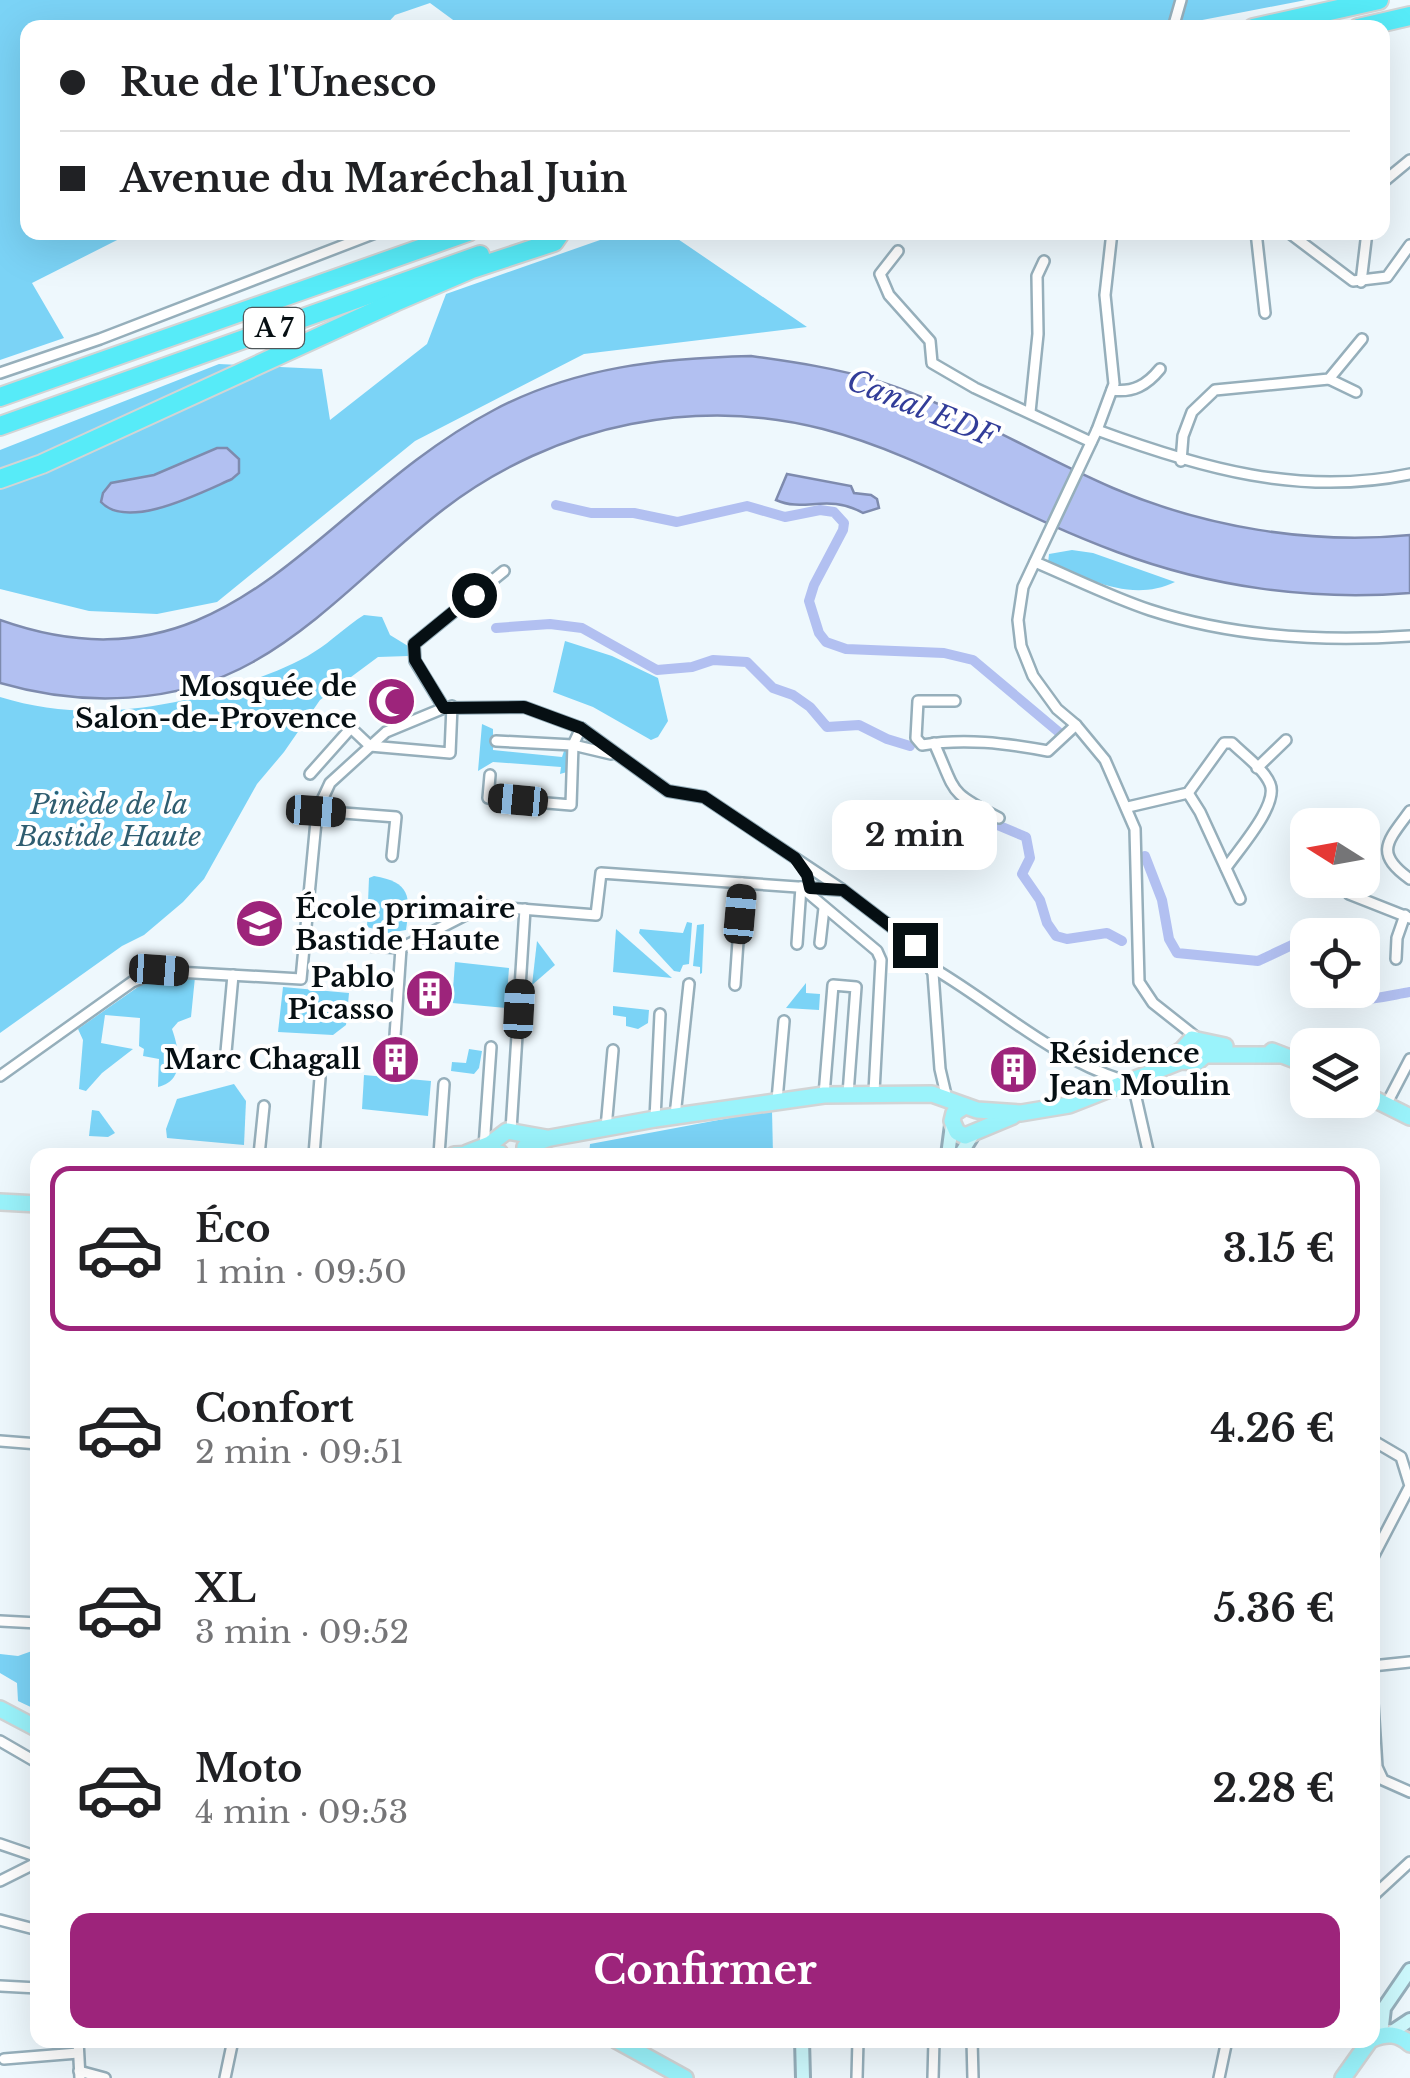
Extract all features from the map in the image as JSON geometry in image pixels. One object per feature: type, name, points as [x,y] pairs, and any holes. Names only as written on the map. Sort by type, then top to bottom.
[{"type":"highway","points":[[1288,20],[1378,0]]},
{"type":"highway","name":"A 7","points":[[0,396],[445,240]]},
{"type":"highway","name":"A 7","points":[[0,426],[525,240]]},
{"type":"highway","points":[[0,479],[42,464],[396,302],[555,240]]},
{"type":"main road","points":[[934,1096],[960,1134],[976,1132],[1022,1113],[1069,1104],[1184,1053],[1196,1062],[1202,1046],[1260,1048],[1290,1059]]},
{"type":"main road","points":[[508,1145],[824,1095],[874,1092],[934,1096],[971,1108],[1022,1113]]},
{"type":"main road","points":[[1380,1102],[1410,1117]]},
{"type":"main road","points":[[952,1123],[954,1113],[971,1108]]},
{"type":"main road","points":[[971,1108],[982,1122],[976,1132]]},
{"type":"main road","points":[[0,1202],[30,1204]]},
{"type":"main road","points":[[0,1210],[30,1212]]},
{"type":"main road","points":[[0,1709],[30,1725]]},
{"type":"main road","points":[[1380,2037],[1398,2036],[1410,2044]]},
{"type":"main road","points":[[631,2048],[685,2078]]},
{"type":"main road","points":[[1343,2078],[1365,2048]]},
{"type":"street","points":[[1390,177],[1410,160]]},
{"type":"street","points":[[0,373],[114,334],[357,240]]},
{"type":"street","points":[[1111,240],[1104,295],[1112,390],[1023,587],[1018,620],[1021,646],[1033,676],[1105,760],[1128,807],[1135,829],[1138,982],[1142,991],[1202,1046]]},
{"type":"street","points":[[1257,240],[1264,313]]},
{"type":"street","points":[[1299,240],[1354,281],[1361,282],[1387,277],[1410,244]]},
{"type":"street","points":[[1361,282],[1366,240]]},
{"type":"street","points":[[898,250],[880,274],[890,295],[930,340],[932,363],[974,388],[1091,442]]},
{"type":"street","points":[[1030,412],[1038,334],[1037,276],[1044,261]]},
{"type":"street","points":[[1329,379],[1362,338]]},
{"type":"street","points":[[1112,390],[1132,390],[1149,382],[1160,369]]},
{"type":"street","points":[[1181,460],[1182,436],[1192,412],[1215,390],[1329,379],[1356,392]]},
{"type":"street","points":[[1097,430],[1181,460],[1308,484],[1370,482],[1410,474]]},
{"type":"street","points":[[1036,562],[1153,611],[1261,634],[1349,640],[1410,636]]},
{"type":"street","points":[[310,774],[351,728],[370,746],[450,754],[448,707],[415,660],[414,644],[504,570]]},
{"type":"street","points":[[955,701],[918,701],[916,738],[922,745],[951,740],[1048,751],[1076,725]]},
{"type":"street","points":[[0,1076],[132,982],[159,970],[301,979],[316,811],[330,784],[386,732],[448,707],[524,707],[581,728],[668,791],[704,797],[843,890],[915,945],[932,973],[940,1069],[934,1096]]},
{"type":"street","points":[[490,774],[488,798],[572,806],[573,745],[581,728]]},
{"type":"street","points":[[496,740],[573,745],[614,755]]},
{"type":"street","points":[[1258,768],[1286,740]]},
{"type":"street","points":[[934,743],[954,791],[999,818]]},
{"type":"street","points":[[1128,807],[1188,793],[1224,743],[1232,743],[1268,780],[1272,792],[1267,809],[1226,868]]},
{"type":"street","points":[[1188,793],[1240,900]]},
{"type":"street","points":[[316,811],[396,817],[392,856]]},
{"type":"street","points":[[1410,811],[1386,844],[1386,853],[1396,870],[1410,879]]},
{"type":"street","points":[[795,858],[807,875],[796,944]]},
{"type":"street","points":[[304,942],[402,948],[483,906],[596,915],[601,873],[843,890]]},
{"type":"street","points":[[735,984],[742,883]]},
{"type":"street","points":[[805,888],[877,951],[881,960],[874,1092]]},
{"type":"street","points":[[1359,898],[1408,917],[1397,938],[1396,959]]},
{"type":"street","points":[[820,944],[824,908]]},
{"type":"street","points":[[508,1145],[525,909]]},
{"type":"street","points":[[395,1036],[402,948]]},
{"type":"street","points":[[936,970],[996,1006],[1033,1038],[1122,1082],[1146,1148]]},
{"type":"street","points":[[226,1052],[233,975]]},
{"type":"street","points":[[675,1116],[689,984]]},
{"type":"street","points":[[824,1095],[833,985],[856,987],[848,1094]]},
{"type":"street","points":[[655,1120],[660,1014]]},
{"type":"street","points":[[777,1100],[784,1021]]},
{"type":"street","points":[[1176,1024],[1184,1053]]},
{"type":"street","points":[[491,1046],[508,1145]]},
{"type":"street","points":[[606,1128],[614,1050]]},
{"type":"street","points":[[1386,1105],[1410,1059]]},
{"type":"street","points":[[934,1096],[940,1069]]},
{"type":"street","points":[[315,1148],[320,1078]]},
{"type":"street","points":[[439,1148],[444,1084]]},
{"type":"street","points":[[260,1148],[264,1106]]},
{"type":"street","points":[[949,1148],[952,1123]]},
{"type":"street","points":[[965,1148],[976,1132]]},
{"type":"street","points":[[0,1442],[30,1444]]},
{"type":"street","points":[[1380,1444],[1406,1457],[1410,1486],[1380,1544]]},
{"type":"street","points":[[0,1621],[30,1623]]},
{"type":"street","points":[[1380,1665],[1410,1662]]},
{"type":"street","points":[[0,1741],[30,1758]]},
{"type":"street","points":[[1380,1774],[1383,1780],[1410,1792]]},
{"type":"street","points":[[0,1844],[30,1857]]},
{"type":"street","points":[[1380,1890],[1410,1862]]},
{"type":"street","points":[[0,1881],[30,1864]]},
{"type":"street","points":[[0,1920],[30,1928]]},
{"type":"street","points":[[1380,2027],[1384,2008],[1410,1970]]},
{"type":"street","points":[[0,1986],[30,1988]]},
{"type":"street","points":[[1380,2036],[1410,2020]]},
{"type":"street","points":[[78,2048],[79,2074],[106,2078]]},
{"type":"street","points":[[225,2078],[231,2048]]},
{"type":"street","points":[[802,2048],[802,2078]]},
{"type":"street","points":[[857,2078],[858,2048]]},
{"type":"street","points":[[933,2078],[934,2048]]},
{"type":"street","points":[[972,2048],[973,2078]]},
{"type":"street","points":[[1219,2078],[1225,2048]]},
{"type":"street","points":[[4,2059],[78,2053]]},
{"type":"green space","points":[[0,0],[1306,0],[1202,20],[453,20],[430,3],[390,20],[20,20],[20,240],[117,240],[32,283],[64,338],[0,360]]},
{"type":"green space","points":[[600,240],[679,240],[807,327],[584,354],[415,441],[217,602],[157,614],[89,611],[0,589],[0,450],[219,364],[322,369],[330,420],[427,344],[446,294]]},
{"type":"green space","points":[[1072,550],[1093,553],[1175,582],[1159,588],[1127,589],[1095,582],[1048,563],[1049,554]]},
{"type":"green space","name":"Pinède de la Bastide Haute","points":[[364,615],[382,617],[390,635],[408,646],[408,656],[378,657],[320,700],[257,784],[204,879],[183,902],[144,935],[122,946],[0,1033],[0,697],[31,705],[95,711],[189,699],[251,681],[291,664],[321,648]]},
{"type":"green space","points":[[565,641],[612,656],[658,678],[668,721],[658,737],[651,740],[593,707],[553,692]]},
{"type":"green space","points":[[482,724],[493,729],[493,750],[562,757],[565,748],[569,755],[567,772],[560,774],[561,767],[493,762],[478,771]]},
{"type":"green space","points":[[369,878],[395,882],[405,892],[406,930],[389,933],[367,927]]},
{"type":"green space","points":[[687,922],[692,923],[689,964],[683,965],[680,972],[674,971],[639,933],[640,929],[683,933]]},
{"type":"green space","points":[[704,924],[700,974],[700,967],[693,966],[697,925]]},
{"type":"green space","points":[[616,929],[672,978],[613,972]]},
{"type":"green space","points":[[537,941],[555,965],[532,985]]},
{"type":"green space","points":[[455,962],[509,968],[506,1008],[452,1003]]},
{"type":"green space","points":[[162,975],[195,977],[191,1017],[172,1029],[178,1056],[173,1079],[158,1087],[159,1059],[143,1056],[144,1049],[139,1046],[140,1018],[105,1015],[101,1043],[133,1049],[86,1091],[79,1089],[83,1040],[78,1029],[148,980]]},
{"type":"green space","points":[[806,983],[806,993],[820,994],[819,1010],[786,1008]]},
{"type":"green space","points":[[283,987],[349,993],[346,1025],[333,1035],[278,1032]]},
{"type":"green space","points":[[613,1006],[649,1010],[648,1023],[638,1029],[626,1026],[626,1017],[613,1015]]},
{"type":"green space","points":[[469,1049],[482,1051],[479,1068],[474,1074],[451,1071],[452,1062],[466,1063]]},
{"type":"green space","points":[[364,1075],[431,1081],[428,1116],[362,1109]]},
{"type":"green space","points":[[234,1084],[246,1101],[244,1145],[167,1138],[166,1129],[177,1099]]},
{"type":"green space","points":[[92,1110],[99,1111],[115,1133],[108,1137],[89,1136]]},
{"type":"green space","points":[[772,1110],[773,1148],[590,1148],[590,1144]]},
{"type":"green space","points":[[30,1652],[30,1707],[18,1701],[17,1683],[0,1673],[0,1654],[18,1656]]},
{"type":"water","name":"Canal EDF","points":[[751,356],[878,381],[968,417],[1113,488],[1184,513],[1297,535],[1410,535],[1410,593],[1298,593],[1188,574],[1117,552],[884,449],[827,430],[768,418],[703,416],[606,430],[556,446],[509,468],[444,509],[304,628],[224,676],[193,687],[129,698],[63,696],[0,683],[0,620],[80,638],[150,635],[211,614],[267,581],[431,449],[525,395],[620,368],[685,359]]},
{"type":"water","points":[[217,448],[227,448],[239,459],[239,473],[232,479],[146,511],[113,510],[101,502],[111,483],[154,475]]},
{"type":"water","points":[[787,474],[851,486],[854,493],[877,499],[879,508],[863,513],[838,504],[797,505],[776,500]]},
{"type":"waterway","points":[[556,505],[591,513],[634,513],[677,522],[747,506],[785,517],[820,510],[834,512],[844,523],[843,530],[809,601],[819,633],[826,642],[846,649],[944,653],[973,660],[1061,734]]},
{"type":"waterway","points":[[496,628],[550,624],[582,628],[657,670],[692,667],[713,660],[747,662],[773,688],[810,707],[827,727],[859,725],[910,746]]},
{"type":"waterway","points":[[964,811],[1026,837],[1030,858],[1022,874],[1040,900],[1056,936],[1067,939],[1107,933],[1122,941]]},
{"type":"waterway","points":[[1145,856],[1162,900],[1169,939],[1177,953],[1258,961],[1290,946]]},
{"type":"waterway","points":[[1380,998],[1410,992]]},
{"type":"place","name":"Mosquée de Salon-de-Provence","points":[[392,702]]},
{"type":"place","name":"École primaire Bastide Haute","points":[[260,924]]},
{"type":"place","name":"Pablo Picasso","points":[[429,993]]},
{"type":"place","name":"Marc Chagall","points":[[396,1059]]},
{"type":"place","name":"Résidence Jean Moulin","points":[[1014,1069]]},
{"type":"route","points":[[474,595],[414,644],[415,660],[444,708],[524,707],[581,728],[668,791],[704,797],[795,858],[807,875],[810,888],[843,890],[915,945]]}]
